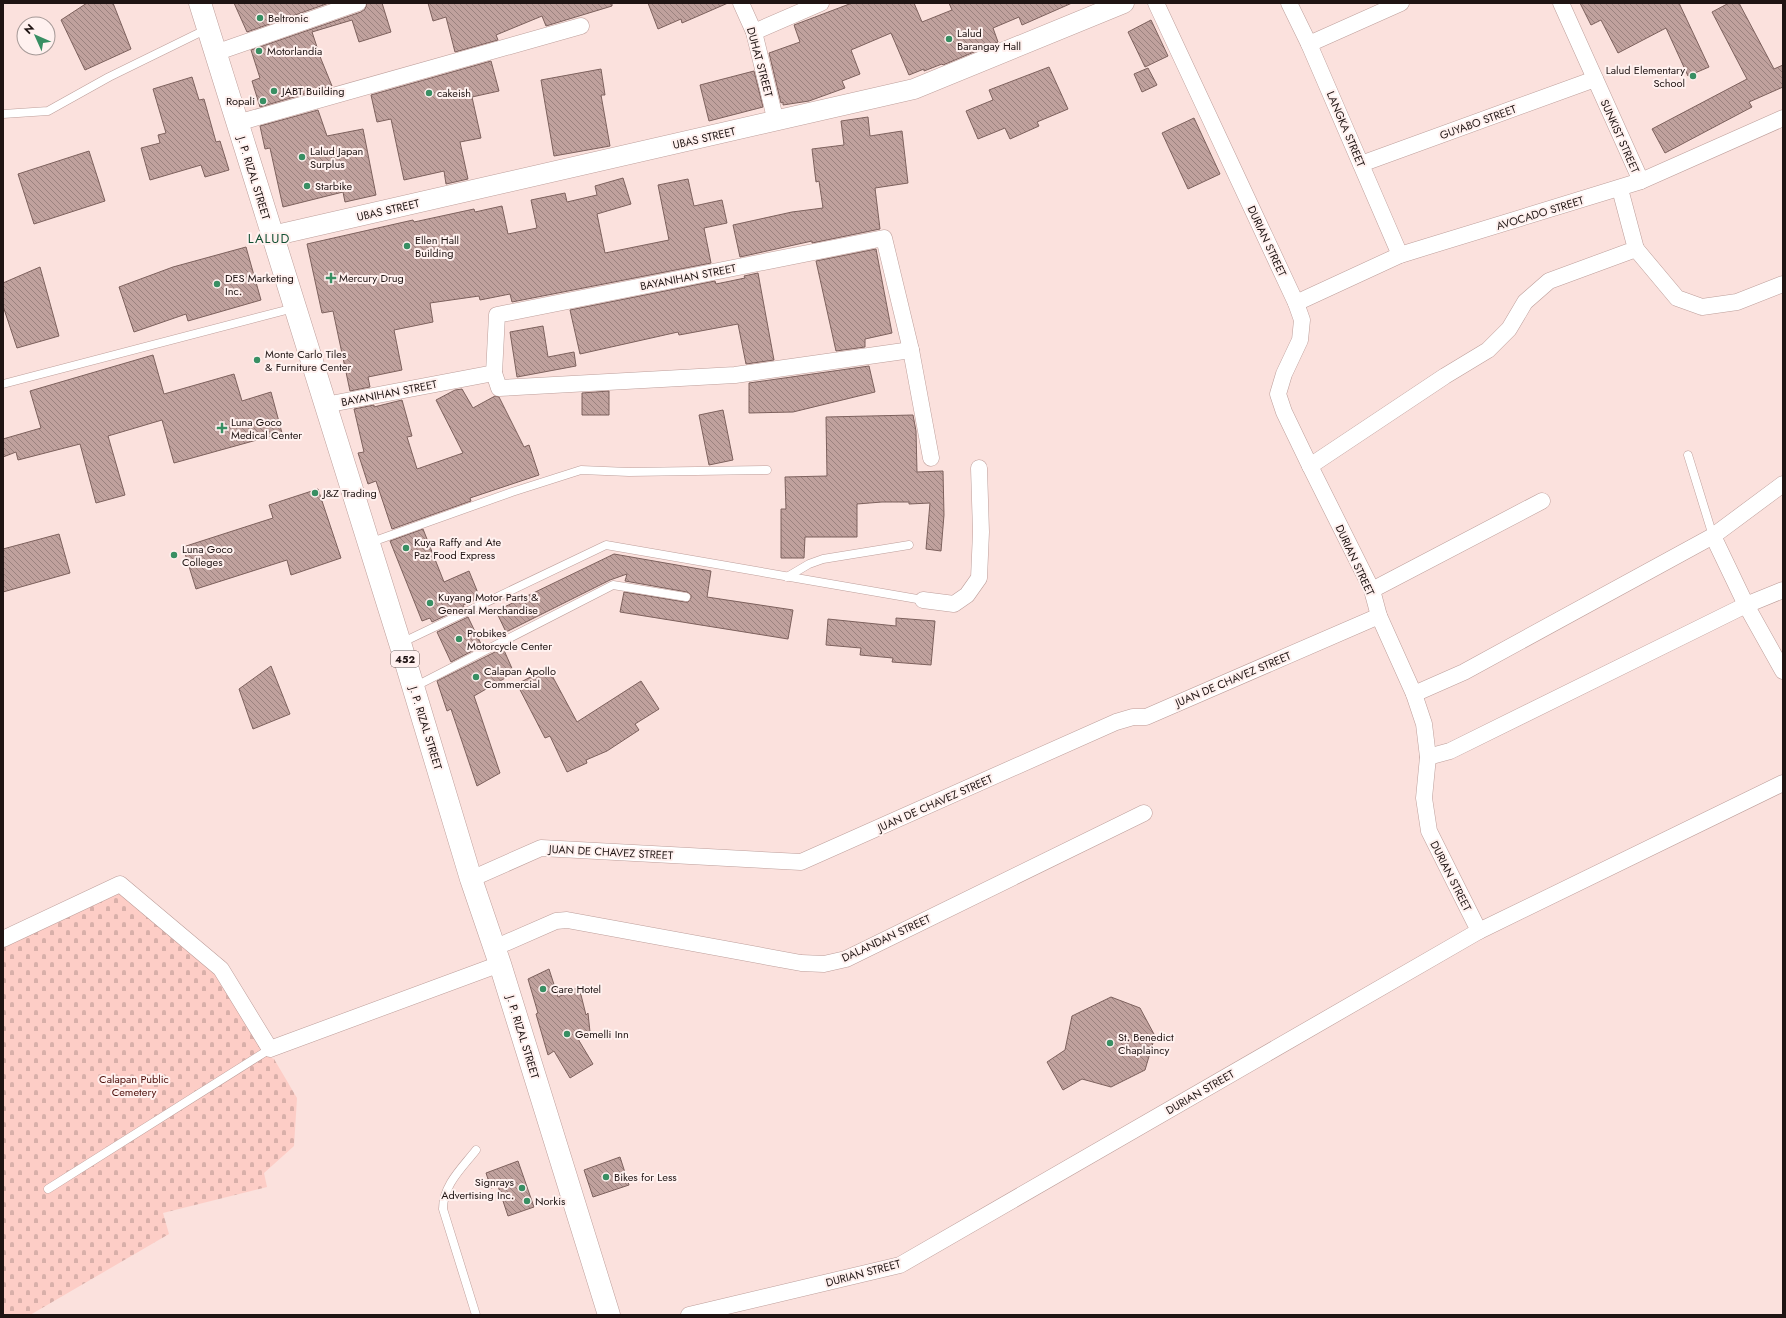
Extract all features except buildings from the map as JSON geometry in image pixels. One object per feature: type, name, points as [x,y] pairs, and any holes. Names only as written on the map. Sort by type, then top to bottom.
[{"type":"highway","name":"J. P. RIZAL STREET","points":[[200,3],[294,308],[414,688],[471,879],[497,956],[610,1315]]},
{"type":"street","points":[[215,53],[358,3]]},
{"type":"street","name":"DUHAT STREET","points":[[741,3],[754,32],[776,122]]},
{"type":"street","points":[[754,32],[820,3]]},
{"type":"street","name":"UBAS STREET","points":[[272,236],[776,122],[914,89],[1103,7],[1124,3]]},
{"type":"street","name":"DURIAN STREET","points":[[689,1315],[900,1265],[1479,931],[1429,831],[1424,798],[1428,757],[1424,724],[1414,694],[1378,616],[1372,590],[1284,412],[1278,394],[1284,374],[1300,340],[1302,320],[1296,304],[1156,3]]},
{"type":"street","name":"LANGKA STREET","points":[[1289,3],[1309,44],[1400,255]]},
{"type":"street","points":[[1309,44],[1401,3]]},
{"type":"street","name":"SUNKIST STREET","points":[[1561,3],[1641,181]]},
{"type":"street","points":[[237,123],[581,26]]},
{"type":"street","name":"GUYABO STREET","points":[[1361,164],[1595,79]]},
{"type":"street","name":"AVOCADO STREET","points":[[1296,304],[1400,255],[1620,189],[1783,118]]},
{"type":"street","points":[[1620,189],[1636,249],[1678,298],[1702,307],[1737,302],[1783,284]]},
{"type":"street","name":"BAYANIHAN STREET","points":[[325,405],[494,373],[497,315],[884,238],[911,350],[931,458]]},
{"type":"street","points":[[1310,466],[1445,376],[1488,350],[1509,329],[1525,302],[1549,281],[1636,249]]},
{"type":"street","points":[[494,373],[499,388],[735,375],[911,350]]},
{"type":"street","points":[[923,600],[954,604],[967,595],[979,578],[981,532],[979,468]]},
{"type":"street","points":[[1414,694],[1464,672],[1713,536],[1783,484]]},
{"type":"street","points":[[1372,590],[1542,501]]},
{"type":"street","points":[[1713,536],[1746,605],[1783,671]]},
{"type":"street","points":[[1428,757],[1450,751],[1746,605],[1783,590]]},
{"type":"street","name":"JUAN DE CHAVEZ STREET","points":[[471,879],[541,848],[801,862],[1116,722],[1133,717],[1146,717],[1378,616]]},
{"type":"street","points":[[1479,931],[1783,783]]},
{"type":"street","name":"DALANDAN STREET","points":[[270,1049],[497,956],[556,921],[567,920],[801,963],[824,964],[846,959],[1144,813]]},
{"type":"street","points":[[3,939],[120,884],[220,969],[270,1049]]},
{"type":"lane","points":[[3,114],[48,111],[109,77],[208,29]]},
{"type":"lane","points":[[3,384],[294,308]]},
{"type":"lane","points":[[1688,455],[1713,536]]},
{"type":"lane","points":[[368,543],[512,492],[581,470],[629,472],[767,470]]},
{"type":"lane","points":[[787,577],[809,564],[823,559],[909,544]]},
{"type":"lane","points":[[400,643],[606,545],[923,600]]},
{"type":"lane","points":[[414,688],[613,585],[686,597]]},
{"type":"lane","points":[[48,1189],[270,1049]]},
{"type":"lane","points":[[476,1150],[446,1189],[443,1209],[476,1315]]},
{"type":"green space","name":"Calapan Public Cemetery","points":[[121,890],[219,974],[269,1057],[274,1059],[297,1098],[294,1146],[264,1173],[267,1187],[163,1213],[169,1234],[30,1315],[3,1315],[3,946]]},
{"type":"place","name":"Beltronic","points":[[260,18]]},
{"type":"place","name":"Lalud Barangay Hall","points":[[949,39]]},
{"type":"place","name":"Motorlandia","points":[[259,51]]},
{"type":"place","name":"Lalud Elementary School","points":[[1693,76]]},
{"type":"place","name":"JABT Building","points":[[274,91]]},
{"type":"place","name":"cakeish","points":[[429,93]]},
{"type":"place","name":"Ropali","points":[[263,101]]},
{"type":"place","name":"Lalud Japan Surplus","points":[[302,157]]},
{"type":"place","name":"Starbike","points":[[307,186]]},
{"type":"place","name":"Ellen Hall Building","points":[[407,246]]},
{"type":"place","name":"Mercury Drug","points":[[331,278]]},
{"type":"place","name":"DES Marketing Inc.","points":[[217,284]]},
{"type":"place","name":"Monte Carlo Tiles & Furniture Center","points":[[257,360]]},
{"type":"place","name":"Luna Goco Medical Center","points":[[222,428]]},
{"type":"place","name":"J&Z Trading","points":[[315,493]]},
{"type":"place","name":"Kuya Raffy and Ate Paz Food Express","points":[[406,548]]},
{"type":"place","name":"Luna Goco Colleges","points":[[174,555]]},
{"type":"place","name":"Kuyang Motor Parts & General Merchandise","points":[[430,603]]},
{"type":"place","name":"Probikes Motorcycle Center","points":[[459,639]]},
{"type":"place","name":"Calapan Apollo Commercial","points":[[476,677]]},
{"type":"place","name":"Care Hotel","points":[[543,989]]},
{"type":"place","name":"Gemelli Inn","points":[[567,1034]]},
{"type":"place","name":"St. Benedict Chaplaincy","points":[[1110,1043]]},
{"type":"place","name":"Bikes for Less","points":[[606,1177]]},
{"type":"place","name":"Signrays Advertising Inc.","points":[[522,1188]]},
{"type":"place","name":"Norkis","points":[[527,1201]]},
{"type":"district","name":"LALUD","points":[[269,238]]}]
